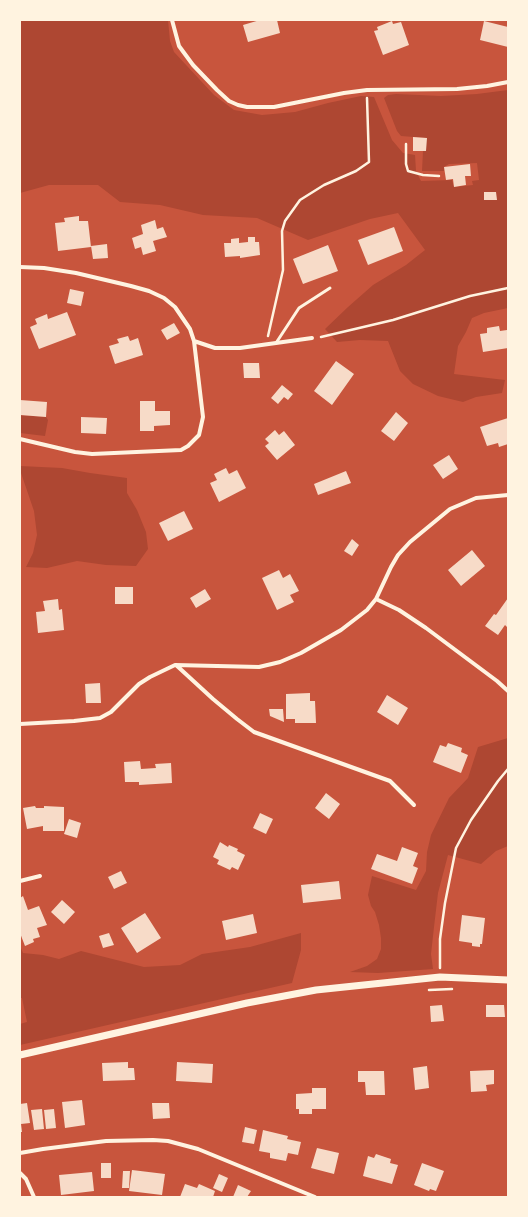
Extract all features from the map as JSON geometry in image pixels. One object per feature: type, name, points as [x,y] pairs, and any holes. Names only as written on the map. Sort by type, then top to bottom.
[{"type":"street","points":[[172,20],[179,46],[185,56],[217,90],[229,101],[238,105],[259,108],[274,107],[367,90],[457,89],[508,82]]},
{"type":"street","points":[[20,267],[44,268],[76,273],[131,286],[164,298],[171,303],[181,313],[190,329],[194,341],[203,417],[199,435],[188,446],[181,450],[92,454],[75,452],[20,439]]},
{"type":"street","points":[[194,341],[215,348],[240,348],[265,346],[312,338]]},
{"type":"street","points":[[20,724],[100,718],[111,712],[139,684],[150,677],[176,665],[259,666],[280,662],[301,653],[341,630],[367,610],[376,599],[391,567],[398,556],[410,542],[450,509],[476,498],[508,495]]},
{"type":"street","points":[[376,599],[399,610],[426,628],[497,681],[508,691]]},
{"type":"street","points":[[176,665],[237,720],[254,732],[390,781],[414,805]]},
{"type":"street","points":[[20,881],[40,876]]},
{"type":"street","points":[[20,1055],[247,1003],[316,990],[440,977],[508,980]]},
{"type":"street","points":[[20,1153],[106,1141],[153,1140],[168,1142],[198,1149],[315,1197]]},
{"type":"street","points":[[20,1173],[26,1179],[34,1197]]},
{"type":"lane","points":[[275,344],[298,308],[330,288]]},
{"type":"path","points":[[265,346],[283,270],[282,231],[285,221],[300,200],[324,185],[356,171],[369,162],[367,90]]},
{"type":"path","points":[[406,144],[406,164],[408,171],[423,176],[439,176]]},
{"type":"path","points":[[312,338],[371,325],[470,296],[508,288]]},
{"type":"path","points":[[440,977],[440,939],[456,848],[471,820],[508,769]]},
{"type":"path","points":[[428,990],[458,989]]},
{"type":"shaded area","points":[[20,20],[168,20],[170,41],[174,52],[214,95],[234,110],[262,115],[295,112],[361,96],[374,97],[392,140],[403,153],[415,155],[416,171],[421,181],[452,180],[454,187],[473,185],[472,181],[479,180],[477,163],[449,164],[444,167],[444,171],[422,171],[423,151],[426,151],[426,138],[401,136],[397,131],[384,98],[388,95],[396,94],[441,96],[477,94],[508,90],[508,308],[484,313],[472,318],[458,346],[454,374],[505,380],[502,393],[476,397],[463,402],[438,396],[413,384],[400,371],[388,341],[360,340],[337,342],[325,329],[373,285],[406,265],[425,250],[398,213],[370,219],[308,240],[257,218],[203,215],[160,205],[120,202],[98,185],[49,185],[20,193]]},
{"type":"shaded area","points":[[20,415],[46,417],[48,420],[45,436],[20,433]]},
{"type":"shaded area","points":[[20,466],[62,468],[127,478],[127,493],[137,510],[146,532],[148,549],[136,566],[106,565],[77,561],[47,568],[26,567],[33,553],[37,535],[34,511]]},
{"type":"shaded area","points":[[508,738],[508,846],[496,851],[481,864],[448,855],[438,893],[431,954],[433,969],[378,973],[350,972],[367,966],[377,959],[381,949],[379,925],[368,895],[372,876],[416,890],[426,871],[427,852],[431,835],[449,798],[468,778],[478,747]]},
{"type":"shaded area","points":[[301,933],[301,950],[292,983],[20,1045],[20,1024],[27,1022],[22,998],[20,998],[20,946],[23,953],[43,955],[59,959],[81,951],[144,967],[180,965],[202,954],[250,947]]},
{"type":"building","points":[[260,20],[277,20],[280,33],[248,42],[243,25]]},
{"type":"building","points":[[392,21],[393,24],[401,22],[409,45],[383,55],[374,31],[378,30],[377,27]]},
{"type":"building","points":[[484,21],[508,27],[508,47],[480,40]]},
{"type":"building","points":[[413,137],[427,138],[426,151],[413,151]]},
{"type":"building","points":[[470,164],[471,176],[465,176],[466,185],[454,187],[453,179],[446,180],[444,167]]},
{"type":"building","points":[[484,192],[496,192],[497,200],[484,200]]},
{"type":"building","points":[[79,216],[79,221],[88,221],[91,247],[58,251],[55,223],[65,222],[64,218]]},
{"type":"building","points":[[155,220],[157,229],[163,227],[167,237],[153,241],[156,251],[143,255],[141,247],[135,249],[132,238],[143,234],[141,225]]},
{"type":"building","points":[[394,227],[403,251],[368,265],[358,240]]},
{"type":"building","points":[[248,237],[255,237],[255,242],[259,242],[260,255],[240,258],[240,256],[225,257],[224,243],[231,243],[231,239],[239,238],[239,243],[248,242]]},
{"type":"building","points":[[107,244],[108,258],[93,259],[91,246]]},
{"type":"building","points":[[328,245],[338,271],[303,284],[293,259]]},
{"type":"building","points":[[70,289],[84,292],[81,306],[67,303]]},
{"type":"building","points":[[67,312],[76,335],[39,349],[30,327],[37,324],[35,319],[47,314],[48,319]]},
{"type":"building","points":[[174,323],[180,333],[167,340],[161,330]]},
{"type":"building","points":[[499,326],[500,331],[507,330],[508,348],[483,352],[480,334],[487,333],[487,328]]},
{"type":"building","points":[[128,336],[130,341],[138,338],[143,355],[115,364],[109,346],[119,343],[117,339]]},
{"type":"building","points":[[336,361],[354,374],[332,405],[314,391]]},
{"type":"building","points":[[243,363],[259,363],[260,378],[244,378]]},
{"type":"building","points":[[282,385],[293,394],[288,400],[284,397],[278,404],[271,398]]},
{"type":"building","points":[[20,400],[47,402],[46,417],[20,415]]},
{"type":"building","points":[[140,401],[155,401],[155,411],[170,411],[170,425],[154,426],[154,431],[140,431]]},
{"type":"building","points":[[396,412],[408,423],[394,441],[381,431]]},
{"type":"building","points":[[81,417],[107,418],[106,434],[81,433]]},
{"type":"building","points":[[508,418],[508,444],[499,447],[498,443],[487,446],[480,427]]},
{"type":"building","points":[[275,430],[279,435],[284,431],[295,445],[277,460],[265,446],[269,443],[265,439]]},
{"type":"building","points":[[449,455],[458,469],[443,479],[433,465]]},
{"type":"building","points":[[226,468],[229,474],[237,470],[246,488],[219,502],[210,483],[217,480],[214,474]]},
{"type":"building","points":[[346,471],[351,483],[318,495],[314,484]]},
{"type":"building","points":[[184,511],[193,529],[168,541],[159,523]]},
{"type":"building","points":[[352,539],[359,545],[352,556],[344,551]]},
{"type":"building","points":[[472,550],[485,566],[461,586],[448,570]]},
{"type":"building","points":[[279,570],[283,578],[290,574],[299,591],[290,595],[294,602],[277,610],[262,578]]},
{"type":"building","points":[[115,587],[133,587],[133,604],[115,604]]},
{"type":"building","points":[[205,589],[211,599],[196,608],[190,598]]},
{"type":"building","points":[[508,598],[508,626],[507,627],[505,625],[498,635],[485,626],[494,614],[496,615]]},
{"type":"building","points":[[58,599],[59,610],[62,609],[64,630],[38,633],[36,612],[45,611],[43,601]]},
{"type":"building","points":[[100,683],[101,703],[86,703],[85,684]]},
{"type":"building","points":[[310,693],[310,701],[315,701],[316,723],[295,723],[295,719],[286,719],[286,694]]},
{"type":"building","points":[[387,695],[408,708],[398,725],[377,712]]},
{"type":"building","points":[[269,709],[283,709],[284,722],[270,716]]},
{"type":"building","points":[[448,743],[462,748],[461,752],[468,755],[461,773],[433,762],[440,745],[446,747]]},
{"type":"building","points":[[140,761],[141,769],[156,768],[155,764],[171,763],[172,783],[139,785],[139,782],[125,782],[124,762]]},
{"type":"building","points":[[326,793],[340,804],[329,819],[315,808]]},
{"type":"building","points":[[35,806],[36,808],[44,808],[44,806],[64,807],[64,831],[43,831],[43,826],[27,829],[23,808]]},
{"type":"building","points":[[260,813],[273,819],[266,834],[253,828]]},
{"type":"building","points":[[69,819],[81,823],[77,838],[64,834]]},
{"type":"building","points":[[220,842],[228,847],[229,845],[238,849],[237,851],[245,855],[238,870],[232,867],[230,870],[217,864],[219,860],[213,857]]},
{"type":"building","points":[[402,847],[418,853],[413,866],[418,868],[412,884],[371,869],[377,854],[397,861]]},
{"type":"building","points":[[121,871],[127,883],[114,889],[108,877]]},
{"type":"building","points":[[339,881],[341,899],[303,903],[301,885]]},
{"type":"building","points":[[23,896],[28,910],[39,906],[47,925],[37,928],[40,937],[33,939],[34,942],[25,946],[20,933],[20,898]]},
{"type":"building","points":[[62,900],[75,912],[64,924],[51,912]]},
{"type":"building","points":[[145,913],[161,938],[137,953],[121,928]]},
{"type":"building","points":[[253,914],[257,933],[226,940],[222,921]]},
{"type":"building","points":[[462,915],[485,918],[482,944],[480,944],[480,947],[472,946],[472,943],[459,941]]},
{"type":"building","points":[[109,933],[114,945],[103,948],[99,936]]},
{"type":"building","points":[[442,1005],[444,1021],[431,1022],[430,1006]]},
{"type":"building","points":[[486,1005],[504,1005],[505,1017],[486,1017]]},
{"type":"building","points":[[128,1062],[128,1068],[134,1068],[135,1080],[103,1081],[102,1063]]},
{"type":"building","points":[[177,1062],[213,1064],[212,1083],[176,1081]]},
{"type":"building","points":[[427,1066],[429,1088],[415,1090],[413,1068]]},
{"type":"building","points":[[494,1070],[494,1084],[486,1085],[487,1091],[471,1092],[470,1071]]},
{"type":"building","points":[[358,1071],[384,1071],[385,1095],[366,1095],[365,1082],[358,1082]]},
{"type":"building","points":[[312,1088],[326,1088],[326,1109],[312,1109],[312,1114],[299,1114],[299,1109],[296,1109],[296,1094],[312,1093]]},
{"type":"building","points":[[82,1100],[85,1125],[65,1128],[62,1102]]},
{"type":"building","points":[[27,1103],[30,1123],[21,1124],[22,1132],[20,1132],[20,1104]]},
{"type":"building","points":[[152,1103],[169,1103],[170,1118],[153,1119]]},
{"type":"building","points":[[42,1109],[44,1129],[34,1130],[31,1110]]},
{"type":"building","points":[[54,1109],[56,1128],[46,1129],[44,1110]]},
{"type":"building","points":[[245,1127],[257,1130],[254,1144],[242,1142]]},
{"type":"building","points":[[263,1130],[288,1136],[287,1139],[301,1142],[298,1155],[288,1153],[286,1161],[270,1158],[270,1153],[259,1151]]},
{"type":"building","points":[[317,1148],[339,1153],[334,1174],[311,1168]]},
{"type":"building","points":[[376,1154],[391,1159],[390,1163],[398,1165],[392,1184],[363,1176],[368,1156],[374,1158]]},
{"type":"building","points":[[101,1163],[111,1163],[111,1178],[101,1178]]},
{"type":"building","points":[[422,1163],[444,1171],[436,1191],[430,1189],[429,1191],[414,1185]]},
{"type":"building","points":[[132,1170],[165,1174],[162,1195],[129,1191]]},
{"type":"building","points":[[123,1171],[130,1171],[129,1188],[122,1188]]},
{"type":"building","points":[[92,1172],[94,1191],[61,1195],[59,1175]]},
{"type":"building","points":[[219,1174],[228,1178],[222,1192],[213,1188]]},
{"type":"building","points":[[185,1184],[197,1188],[199,1184],[215,1191],[213,1197],[180,1197]]},
{"type":"building","points":[[238,1185],[251,1191],[247,1197],[233,1197]]}]
